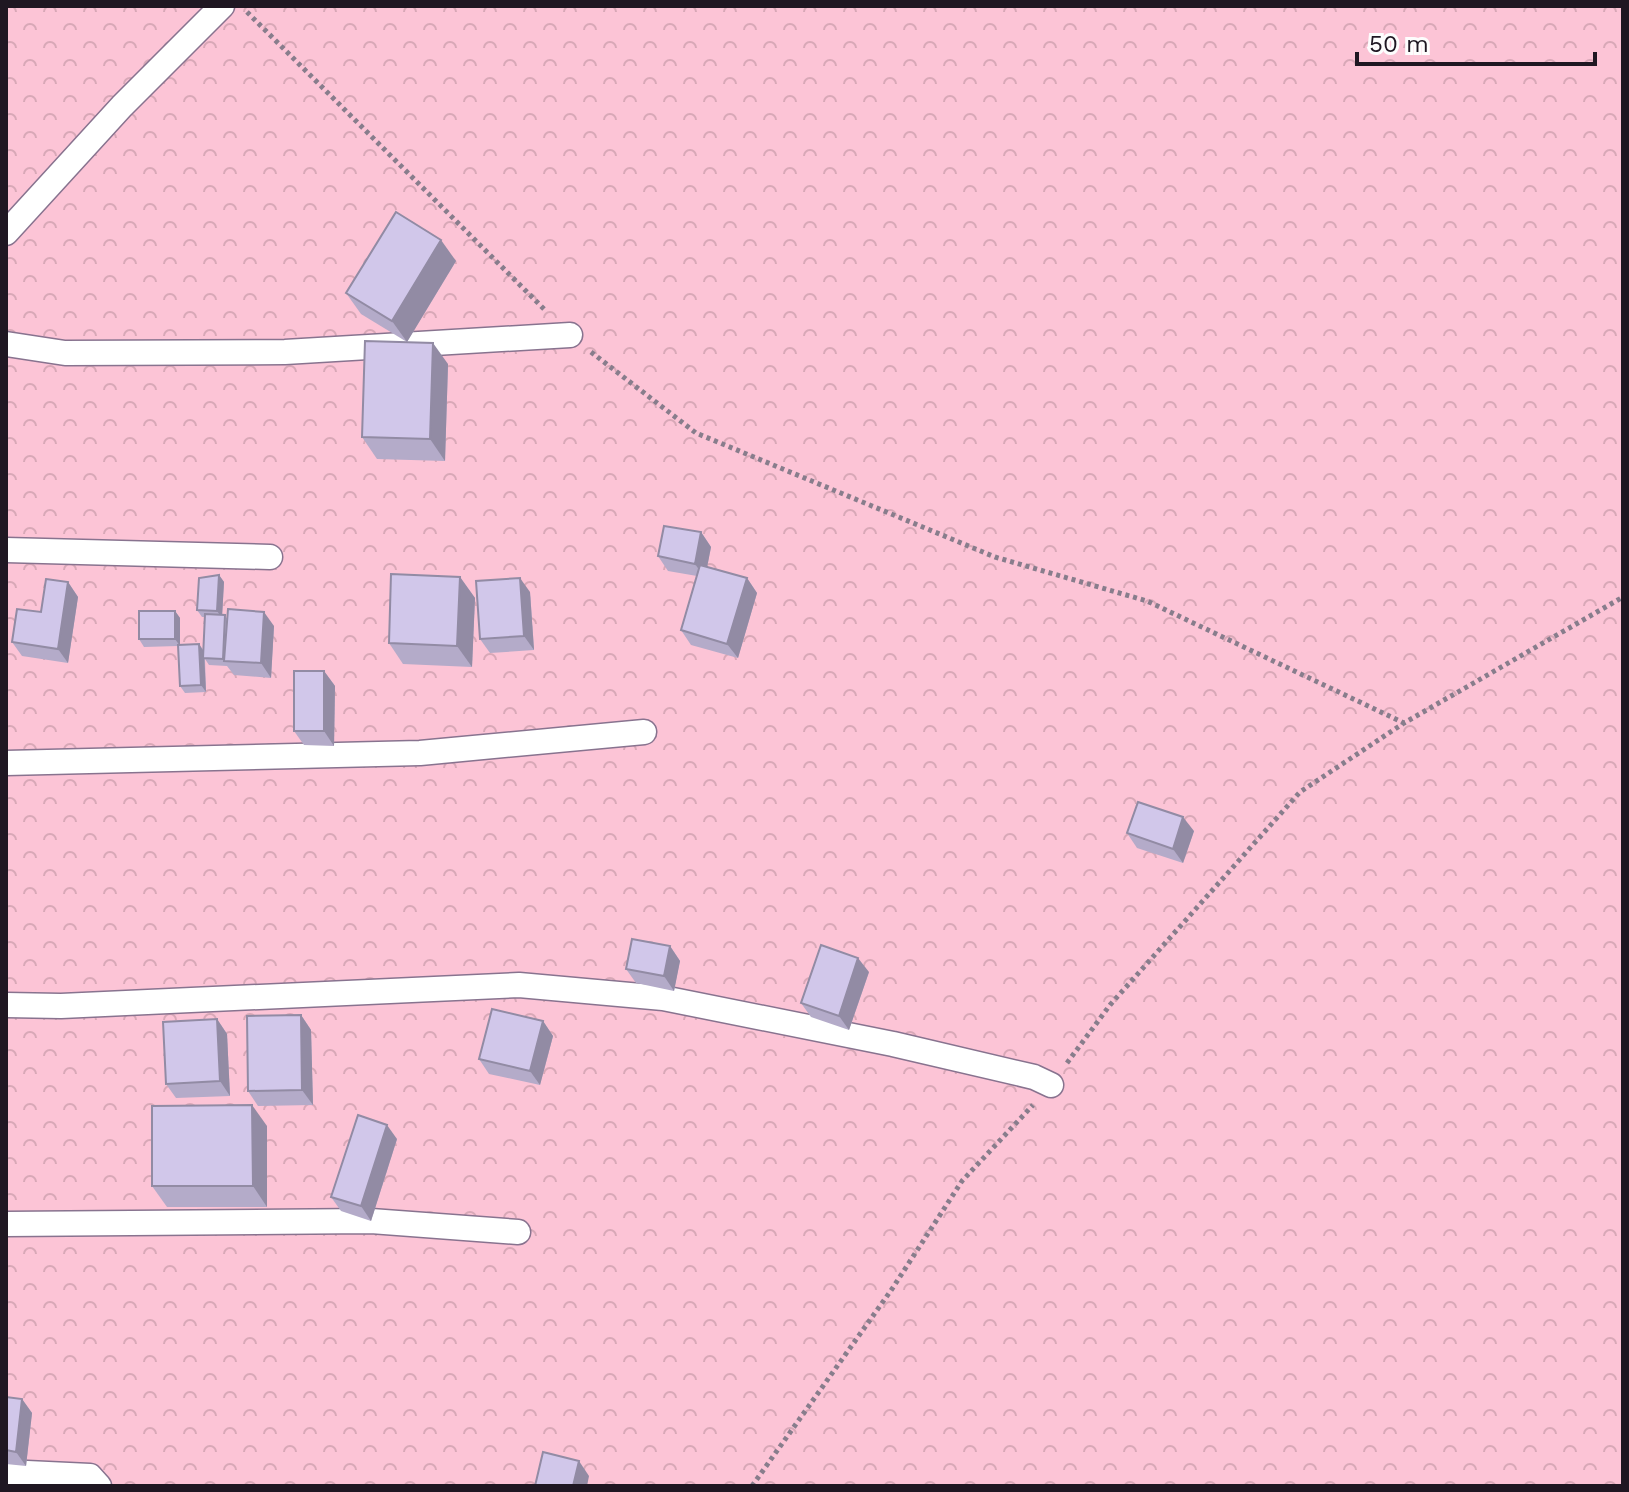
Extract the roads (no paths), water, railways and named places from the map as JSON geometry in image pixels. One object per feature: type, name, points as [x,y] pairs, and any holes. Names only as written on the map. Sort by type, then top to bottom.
[{"type":"street","points":[[6,233],[122,106],[222,6]]},
{"type":"street","points":[[6,344],[65,353],[285,352],[570,335]]},
{"type":"street","points":[[6,550],[270,557]]},
{"type":"street","points":[[6,763],[420,753],[644,732]]},
{"type":"street","points":[[6,1005],[61,1006],[519,985],[663,998],[893,1044],[1034,1077],[1051,1085]]},
{"type":"street","points":[[6,1224],[371,1221],[518,1232]]},
{"type":"street","points":[[6,1472],[90,1476],[99,1486]]}]
